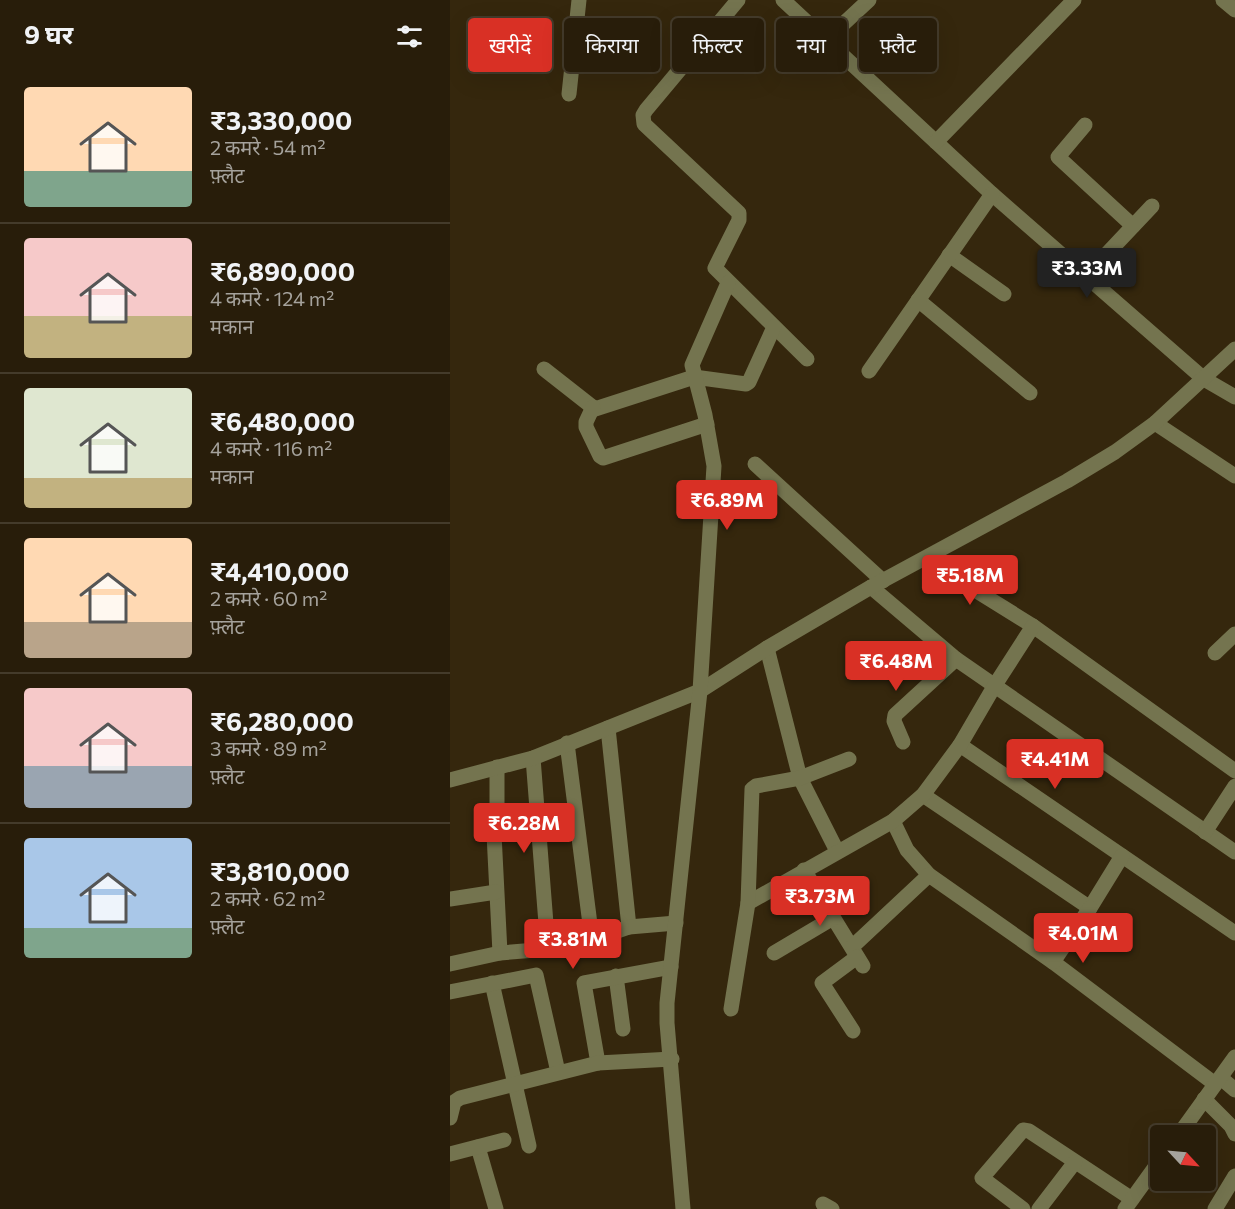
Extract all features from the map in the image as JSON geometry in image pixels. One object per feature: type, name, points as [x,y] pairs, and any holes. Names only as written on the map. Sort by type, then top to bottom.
[{"type":"street","points":[[569,94],[579,0]]},
{"type":"street","points":[[738,0],[646,110],[643,120],[740,216],[715,267],[728,283],[807,359]]},
{"type":"street","points":[[783,0],[802,18]]},
{"type":"street","points":[[847,20],[869,0]]},
{"type":"street","points":[[936,142],[1074,0]]},
{"type":"street","points":[[1223,0],[1235,10]]},
{"type":"street","points":[[847,59],[992,194],[1204,379],[1235,396]]},
{"type":"street","points":[[1085,125],[1058,157],[1134,226]]},
{"type":"street","points":[[869,371],[992,194]]},
{"type":"street","points":[[1086,276],[1152,206]]},
{"type":"street","points":[[950,255],[1004,294]]},
{"type":"street","points":[[683,1209],[672,1059],[667,1023],[700,691],[714,466],[707,424],[692,365],[728,283]]},
{"type":"street","points":[[918,300],[1030,393]]},
{"type":"street","points":[[544,369],[593,407],[599,408],[694,377],[748,383],[774,327]]},
{"type":"street","points":[[450,780],[533,758],[700,691],[767,648],[877,584],[1067,481],[1115,452],[1155,423],[1235,349]]},
{"type":"street","points":[[593,407],[586,427],[603,458],[707,424]]},
{"type":"street","points":[[1155,423],[1235,477]]},
{"type":"street","points":[[755,464],[956,659],[1235,852]]},
{"type":"street","points":[[925,559],[1033,626],[1235,771]]},
{"type":"street","points":[[748,903],[893,821],[923,795],[960,745],[1033,626]]},
{"type":"street","points":[[1215,653],[1235,634]]},
{"type":"street","points":[[767,648],[800,778],[837,851]]},
{"type":"street","points":[[903,742],[894,721],[895,715],[956,659]]},
{"type":"street","points":[[608,728],[629,927]]},
{"type":"street","points":[[567,743],[592,940]]},
{"type":"street","points":[[960,745],[1235,933]]},
{"type":"street","points":[[533,758],[548,949]]},
{"type":"street","points":[[731,1009],[748,903],[752,789],[756,786],[800,778],[849,759]]},
{"type":"street","points":[[497,767],[496,809],[492,814],[500,954]]},
{"type":"street","points":[[1205,832],[1235,786]]},
{"type":"street","points":[[923,795],[1090,908]]},
{"type":"street","points":[[893,821],[907,850],[929,874],[1218,1081],[1235,1090]]},
{"type":"street","points":[[1053,962],[1122,856]]},
{"type":"street","points":[[804,870],[857,957]]},
{"type":"street","points":[[853,1031],[822,983],[857,957],[929,874]]},
{"type":"street","points":[[450,899],[495,892]]},
{"type":"street","points":[[774,953],[833,918]]},
{"type":"street","points":[[450,964],[592,940],[629,927],[676,923]]},
{"type":"street","points":[[598,1063],[584,983],[671,967]]},
{"type":"street","points":[[450,992],[536,976],[558,1072]]},
{"type":"street","points":[[616,976],[623,1029]]},
{"type":"street","points":[[492,983],[529,1146]]},
{"type":"street","points":[[1186,1125],[1235,1057]]},
{"type":"street","points":[[450,1118],[457,1100],[558,1072],[598,1063],[672,1059]]},
{"type":"street","points":[[1204,1099],[1231,1126],[1235,1134]]},
{"type":"street","points":[[1023,1209],[981,1178],[1021,1131],[1029,1131],[1075,1162],[1129,1204],[1150,1174]]},
{"type":"street","points":[[450,1154],[504,1140]]},
{"type":"street","points":[[478,1147],[496,1209]]},
{"type":"street","points":[[1039,1209],[1075,1162]]},
{"type":"street","points":[[1215,1209],[1235,1176]]}]
